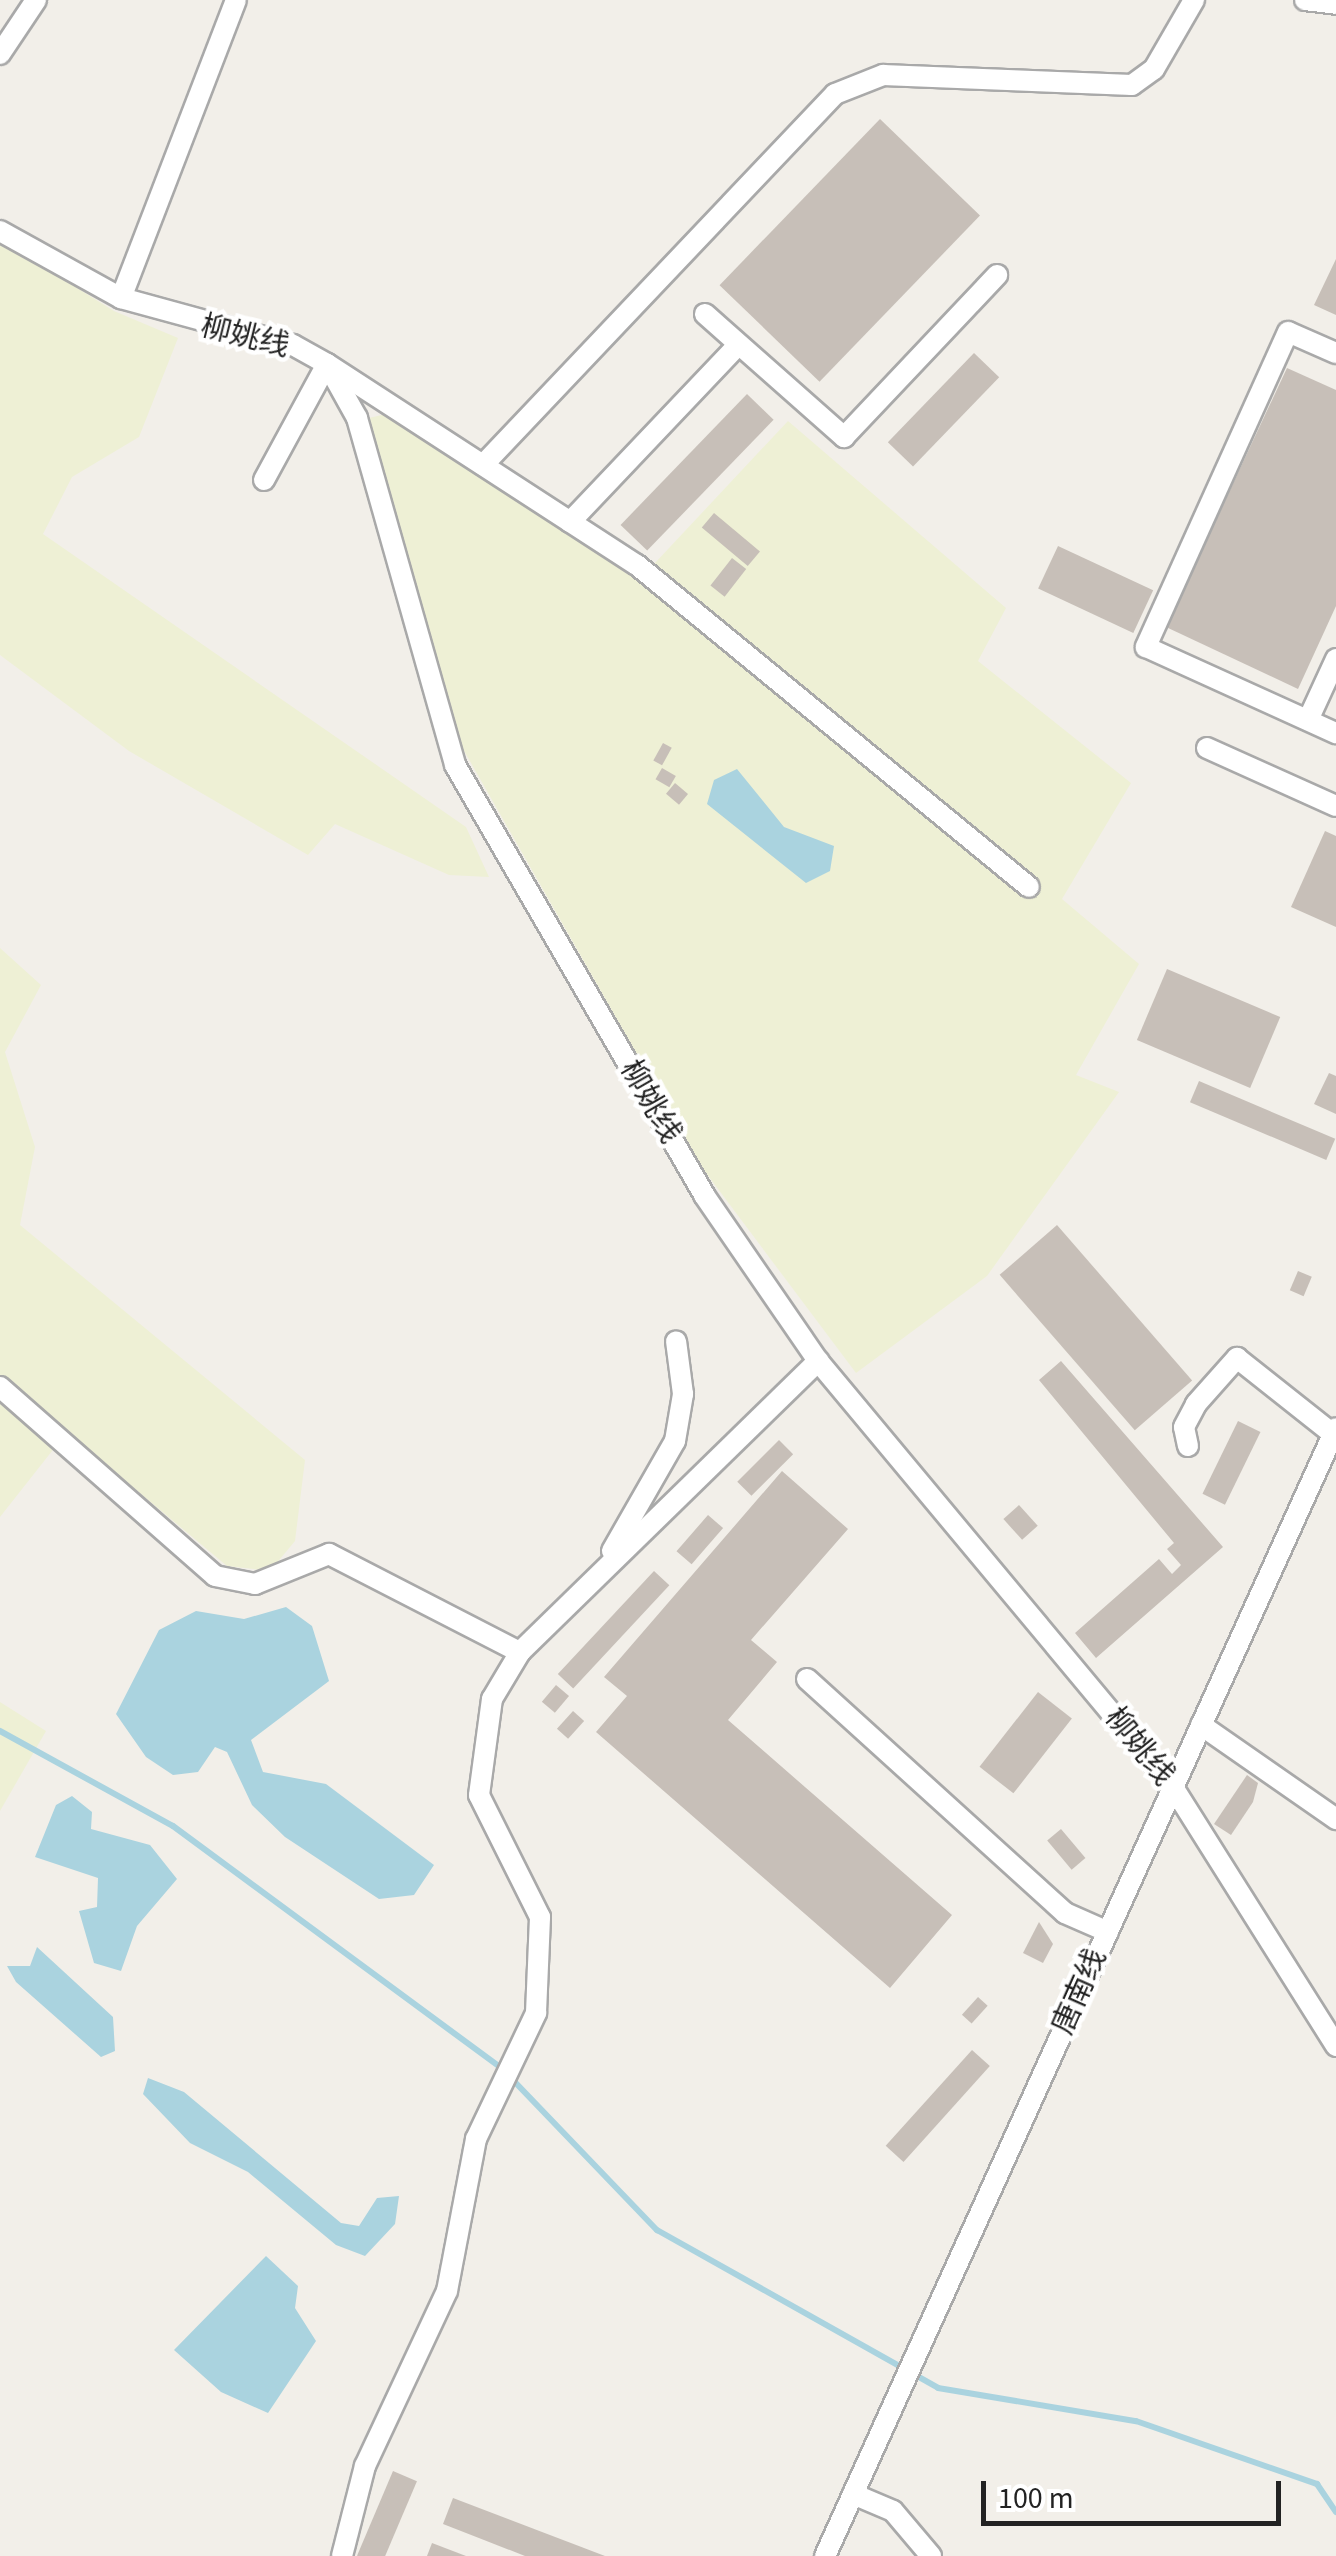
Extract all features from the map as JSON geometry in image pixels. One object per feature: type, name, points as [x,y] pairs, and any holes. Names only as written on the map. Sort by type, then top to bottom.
[{"type":"street","points":[[0,54],[36,0]]},
{"type":"street","points":[[122,298],[236,0]]},
{"type":"street","points":[[483,465],[835,94],[883,75],[1132,85],[1154,69],[1194,0]]},
{"type":"street","points":[[1305,0],[1336,4]]},
{"type":"street","name":"柳姚线","points":[[0,231],[122,298],[293,346],[327,364],[358,418],[454,765],[704,1194],[818,1361],[1173,1787],[1336,2046]]},
{"type":"street","points":[[705,314],[844,437],[998,275]]},
{"type":"street","points":[[1336,353],[1288,332],[1146,648],[1336,733]]},
{"type":"street","points":[[570,522],[738,345]]},
{"type":"street","points":[[264,480],[327,364],[570,522],[733,640],[1029,887]]},
{"type":"street","points":[[1308,720],[1336,659]]},
{"type":"street","points":[[1207,748],[1336,806]]},
{"type":"street","points":[[599,1575],[676,1440],[683,1394],[676,1341]]},
{"type":"street","points":[[1188,1446],[1184,1427],[1196,1404],[1237,1358],[1335,1431]]},
{"type":"street","points":[[342,2556],[364,2466],[448,2292],[476,2139],[536,2012],[540,1917],[479,1796],[492,1700],[520,1652],[818,1361]]},
{"type":"street","points":[[0,1387],[215,1576],[255,1584],[329,1554],[520,1652]]},
{"type":"street","name":"唐南线","points":[[825,2556],[1335,1431]]},
{"type":"street","points":[[807,1678],[1064,1913],[1108,1932]]},
{"type":"street","points":[[1201,1725],[1336,1818]]},
{"type":"street","points":[[853,2494],[893,2510],[931,2556]]},
{"type":"green space","points":[[0,240],[114,311],[178,338],[139,437],[72,477],[43,534],[466,827],[489,877],[449,875],[335,824],[308,855],[129,751],[0,655]]},
{"type":"green space","points":[[386,414],[640,579],[788,421],[1006,608],[978,661],[1131,783],[1062,899],[1139,964],[1076,1075],[1119,1092],[987,1276],[856,1373],[700,1165],[459,742],[369,418]]},
{"type":"green space","points":[[0,948],[41,985],[5,1052],[35,1147],[20,1225],[305,1460],[295,1541],[270,1571],[227,1566],[67,1432],[0,1517]]},
{"type":"green space","points":[[0,1702],[46,1731],[0,1811]]},
{"type":"water","points":[[737,769],[784,827],[834,846],[830,871],[806,883],[707,804],[714,780]]},
{"type":"water","points":[[286,1607],[312,1626],[329,1681],[251,1740],[263,1772],[326,1784],[434,1865],[414,1895],[379,1899],[285,1837],[252,1805],[227,1752],[215,1747],[198,1772],[173,1775],[146,1757],[116,1714],[159,1630],[196,1611],[244,1619]]},
{"type":"water","points":[[72,1796],[92,1812],[91,1829],[150,1845],[177,1879],[137,1926],[121,1971],[94,1963],[79,1911],[97,1907],[98,1878],[35,1857],[56,1805]]},
{"type":"water","points":[[37,1947],[113,2017],[115,2051],[101,2057],[16,1982],[7,1966],[30,1966]]},
{"type":"water","points":[[148,2078],[184,2092],[341,2223],[359,2226],[377,2198],[399,2196],[395,2224],[365,2256],[336,2245],[248,2172],[190,2143],[143,2094]]},
{"type":"water","points":[[266,2256],[298,2286],[295,2308],[316,2341],[268,2413],[221,2392],[174,2350]]},
{"type":"building","points":[[880,119],[980,216],[820,382],[720,285]]},
{"type":"building","points":[[1336,259],[1336,315],[1314,305]]},
{"type":"building","points":[[974,353],[999,377],[913,467],[888,442]]},
{"type":"building","points":[[1287,368],[1336,390],[1336,606],[1298,689],[1166,627]]},
{"type":"building","points":[[747,394],[774,420],[647,551],[621,525]]},
{"type":"building","points":[[714,513],[760,552],[748,566],[702,528]]},
{"type":"building","points":[[1058,546],[1153,590],[1133,633],[1038,589]]},
{"type":"building","points":[[732,558],[746,569],[725,597],[710,586]]},
{"type":"building","points":[[663,743],[672,748],[662,765],[653,760]]},
{"type":"building","points":[[662,768],[676,776],[669,787],[656,779]]},
{"type":"building","points":[[675,783],[688,794],[679,805],[666,794]]},
{"type":"building","points":[[1325,831],[1336,836],[1336,927],[1291,907]]},
{"type":"building","points":[[1167,969],[1280,1017],[1250,1088],[1137,1040]]},
{"type":"building","points":[[1329,1073],[1336,1076],[1336,1114],[1314,1104]]},
{"type":"building","points":[[1199,1081],[1335,1139],[1326,1160],[1190,1102]]},
{"type":"building","points":[[1057,1225],[1192,1380],[1135,1430],[1000,1275]]},
{"type":"building","points":[[1298,1271],[1312,1277],[1304,1296],[1290,1290]]},
{"type":"building","points":[[1061,1361],[1223,1547],[1096,1658],[1075,1633],[1159,1559],[1172,1574],[1181,1565],[1167,1549],[1174,1543],[1039,1380]]},
{"type":"building","points":[[1238,1421],[1260,1432],[1225,1505],[1202,1494]]},
{"type":"building","points":[[779,1440],[793,1454],[751,1496],[737,1482]]},
{"type":"building","points":[[782,1471],[848,1529],[751,1640],[777,1662],[728,1720],[952,1915],[890,1988],[596,1732],[627,1696],[604,1677]]},
{"type":"building","points":[[1019,1505],[1038,1526],[1022,1540],[1003,1519]]},
{"type":"building","points":[[708,1515],[723,1528],[692,1564],[677,1551]]},
{"type":"building","points":[[654,1571],[669,1585],[573,1688],[558,1674]]},
{"type":"building","points":[[556,1685],[569,1696],[555,1713],[542,1702]]},
{"type":"building","points":[[1038,1692],[1072,1718],[1013,1793],[980,1767]]},
{"type":"building","points":[[573,1711],[584,1721],[568,1739],[557,1729]]},
{"type":"building","points":[[1247,1775],[1258,1783],[1253,1802],[1231,1835],[1214,1824]]},
{"type":"building","points":[[1061,1829],[1085,1858],[1072,1870],[1047,1841]]},
{"type":"building","points":[[1039,1922],[1053,1944],[1043,1963],[1023,1953]]},
{"type":"building","points":[[978,1997],[988,2006],[972,2024],[962,2015]]},
{"type":"building","points":[[972,2050],[990,2066],[904,2162],[886,2146]]},
{"type":"building","points":[[393,2471],[417,2481],[385,2556],[357,2556]]},
{"type":"building","points":[[453,2498],[605,2556],[525,2556],[443,2524]]},
{"type":"building","points":[[432,2543],[466,2556],[427,2556]]},
{"type":"waterway","points":[[0,1731],[173,1826],[502,2069]]},
{"type":"waterway","points":[[511,2078],[657,2230],[938,2388],[1136,2421],[1317,2484],[1336,2512]]}]
